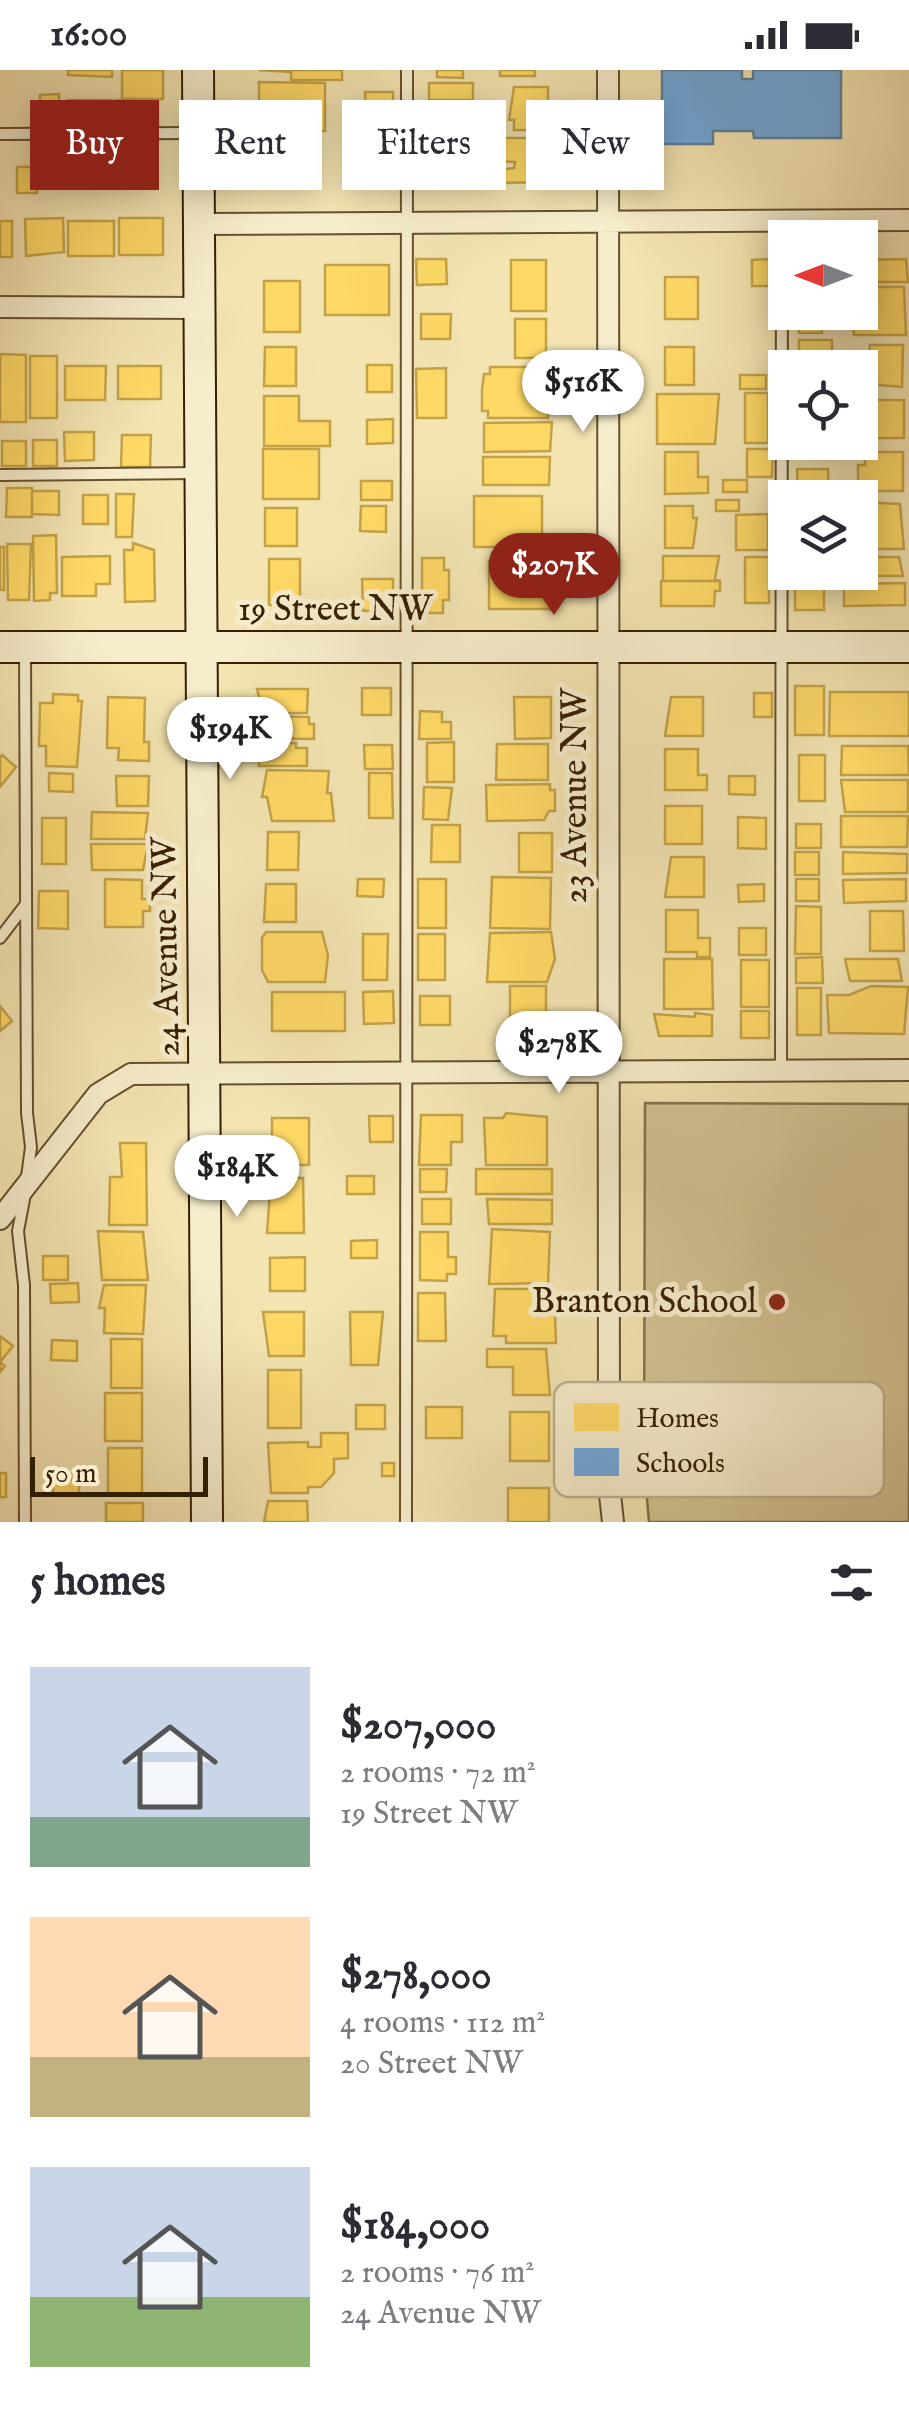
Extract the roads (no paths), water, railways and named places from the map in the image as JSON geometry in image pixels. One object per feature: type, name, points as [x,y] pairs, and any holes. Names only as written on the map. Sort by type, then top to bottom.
[{"type":"street","name":"24 Avenue NW","points":[[198,70],[198,100]]},
{"type":"street","name":"23 Avenue NW","points":[[608,70],[612,1382]]},
{"type":"street","name":"24 Avenue NW","points":[[198,190],[207,1074],[207,1522]]},
{"type":"street","points":[[878,220],[909,220]]},
{"type":"street","points":[[198,224],[768,221]]},
{"type":"street","points":[[0,307],[198,308]]},
{"type":"street","name":"19 Street NW","points":[[12,647],[909,647]]},
{"type":"street","points":[[0,1219],[98,1094],[131,1074],[909,1070]]},
{"type":"street","name":"23 Avenue NW","points":[[613,1497],[613,1522]]},
{"type":"lane","points":[[406,70],[406,1522]]},
{"type":"lane","points":[[0,134],[179,133]]},
{"type":"lane","points":[[780,1073],[782,330]]},
{"type":"lane","points":[[0,475],[200,473]]},
{"type":"lane","points":[[12,647],[27,903],[31,1147],[18,1230],[24,1285],[25,1522]]},
{"type":"lane","points":[[0,938],[27,903]]},
{"type":"place","name":"Branton School","points":[[777,1302]]}]
